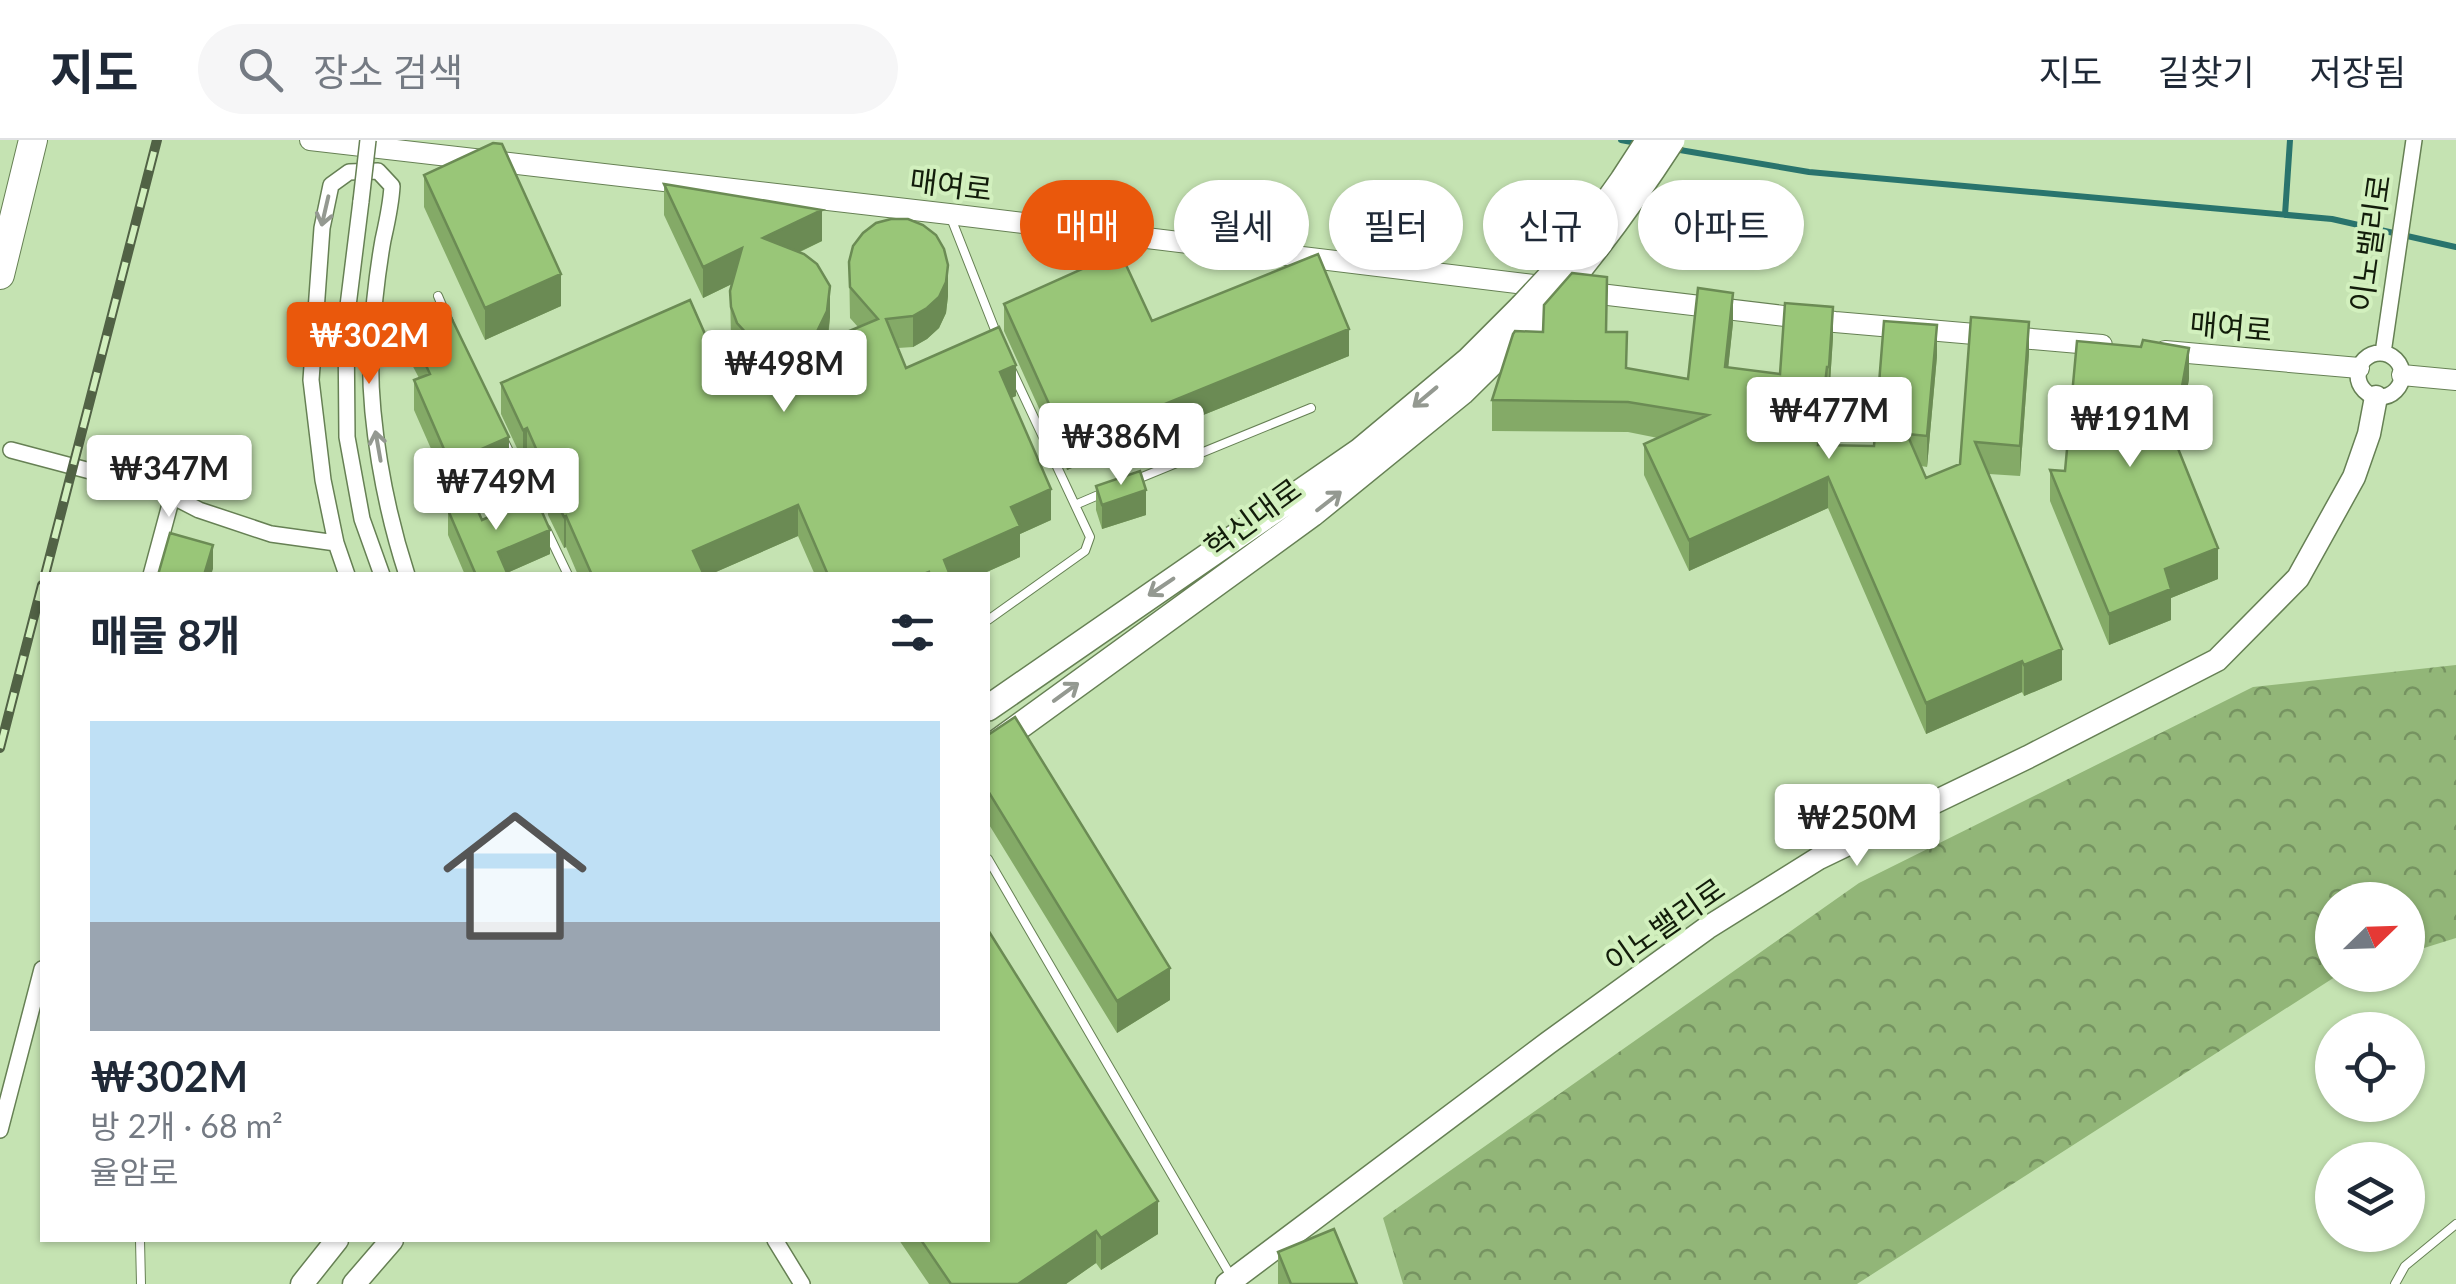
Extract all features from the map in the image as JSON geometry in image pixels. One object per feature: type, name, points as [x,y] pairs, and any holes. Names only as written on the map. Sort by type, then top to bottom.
[{"type":"highway","points":[[1530,312],[1649,140]]},
{"type":"highway","points":[[990,707],[1316,484],[1574,278],[1672,140]]},
{"type":"highway","points":[[0,275],[32,144]]},
{"type":"highway","name":"혁신대로","points":[[990,748],[1312,514],[1462,392],[1530,312]]},
{"type":"main road","name":"이노밸리로","points":[[1230,1282],[1548,1042],[1707,928],[1818,858],[2217,660],[2298,578],[2354,477],[2369,434],[2376,397]]},
{"type":"main road","points":[[302,1284],[336,1242]]},
{"type":"main road","points":[[354,1284],[390,1242]]},
{"type":"street","name":"매여로","points":[[310,140],[1835,322],[2359,368]]},
{"type":"street","points":[[368,140],[346,322],[347,438],[362,519],[381,572]]},
{"type":"street","name":"이노밸리로","points":[[2383,354],[2414,140]]},
{"type":"street","points":[[346,572],[323,480],[310,380],[322,228],[331,185],[349,172],[378,172],[392,186],[371,349],[374,432],[406,572]]},
{"type":"street","points":[[2371,354],[2383,354],[2398,362],[2402,376],[2392,394],[2376,397],[2360,386],[2359,368],[2371,354]]},
{"type":"street","points":[[2402,376],[2456,380]]},
{"type":"street","points":[[11,450],[158,489],[199,510],[271,534],[336,543]]},
{"type":"street","points":[[152,572],[172,496]]},
{"type":"street","points":[[0,1130],[40,978]]},
{"type":"street","points":[[776,1242],[802,1284]]},
{"type":"lane","points":[[949,214],[1004,352]]},
{"type":"lane","points":[[438,296],[454,332]]},
{"type":"lane","points":[[990,619],[1086,550],[1090,536],[1012,370]]},
{"type":"lane","points":[[1130,482],[1311,408]]},
{"type":"lane","points":[[502,437],[535,506]]},
{"type":"lane","points":[[1075,505],[1112,490]]},
{"type":"lane","points":[[543,524],[567,572]]},
{"type":"lane","points":[[990,862],[1230,1282]]},
{"type":"lane","points":[[2395,1284],[2405,1266],[2456,1224]]},
{"type":"lane","points":[[140,1242],[141,1284]]},
{"type":"green space","points":[[2456,665],[2456,938],[2425,948],[2425,882],[2315,882],[2315,990],[1857,1284],[1403,1284],[1383,1218],[1859,883],[2253,687]]},
{"type":"building","points":[[493,143],[502,144],[561,274],[485,308],[424,175]]},
{"type":"building","points":[[664,184],[822,210],[763,238],[804,254],[817,264],[830,286],[827,311],[809,348],[878,319],[850,287],[849,262],[853,246],[863,233],[876,223],[891,219],[908,219],[923,225],[936,235],[944,249],[948,265],[946,282],[939,297],[927,308],[913,316],[886,319],[906,368],[999,327],[1016,365],[1000,372],[1051,489],[1011,507],[1020,526],[944,560],[949,572],[827,572],[798,505],[693,551],[703,572],[591,572],[548,484],[551,483],[527,428],[523,430],[501,383],[690,300],[727,384],[787,358],[748,335],[737,323],[730,291],[742,248],[703,267]]},
{"type":"building","points":[[1318,254],[1349,329],[1067,444],[1004,304],[1080,270],[1128,270],[1152,321],[1278,270],[1309,270],[1309,258]]},
{"type":"building","points":[[1572,273],[1607,277],[1606,332],[1627,332],[1626,368],[1688,379],[1698,288],[1733,293],[1725,367],[1780,374],[1785,303],[1833,307],[1818,445],[1874,446],[1884,321],[1937,325],[1927,436],[1907,434],[1926,478],[1960,464],[1971,317],[2029,322],[2020,446],[1975,442],[2062,649],[2024,665],[2022,661],[1926,703],[1828,477],[1689,540],[1644,444],[1708,415],[1628,402],[1492,400],[1513,334],[1543,332],[1544,305]]},
{"type":"building","points":[[448,311],[509,437],[450,463],[414,380],[430,374],[409,329]]},
{"type":"building","points":[[2143,340],[2189,348],[2173,436],[2218,548],[2165,569],[2171,589],[2109,614],[2050,470],[2065,471],[2077,341],[2141,347]]},
{"type":"building","points":[[1140,471],[1146,490],[1102,505],[1096,486]]},
{"type":"building","points":[[535,496],[550,530],[498,552],[507,572],[475,572],[448,510],[473,500],[482,520]]},
{"type":"building","points":[[170,533],[213,545],[205,572],[159,572]]},
{"type":"building","points":[[1015,717],[1170,968],[1117,1001],[990,794],[990,734]]},
{"type":"building","points":[[990,933],[1158,1201],[1101,1238],[1096,1231],[1018,1284],[951,1284],[922,1242],[990,1242]]},
{"type":"building","points":[[1334,1229],[1357,1284],[1291,1284],[1278,1252]]},
{"type":"waterway","points":[[1621,140],[1637,143]]},
{"type":"waterway","points":[[2285,215],[2290,140]]},
{"type":"waterway","points":[[1674,149],[1809,172],[2332,219],[2456,247]]},
{"type":"railway","points":[[46,572],[157,140]]},
{"type":"railway","points":[[0,748],[40,593]]}]
